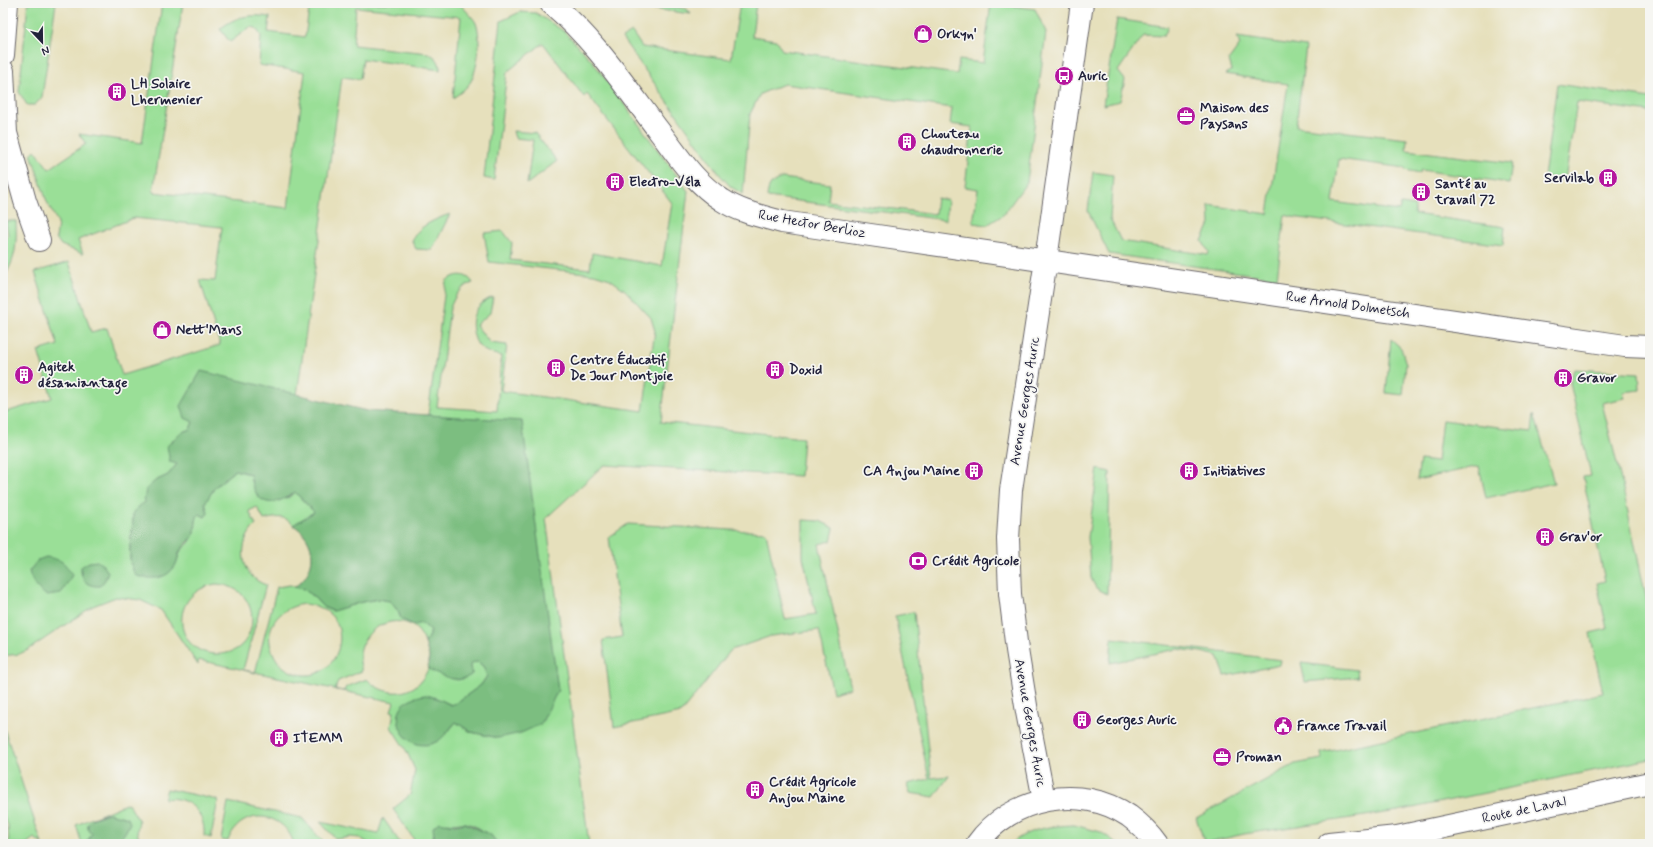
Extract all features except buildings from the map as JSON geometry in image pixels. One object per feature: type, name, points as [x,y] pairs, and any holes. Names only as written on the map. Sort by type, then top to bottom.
[{"type":"street","points":[[3,55],[7,3]]},
{"type":"street","name":"Rue Hector Berlioz","points":[[551,3],[569,18],[596,48],[693,176],[722,200],[746,212],[782,222],[1046,260]]},
{"type":"street","name":"Avenue Georges Auric","points":[[1044,800],[1027,712],[1018,650],[1010,590],[1008,539],[1011,490],[1046,260],[1082,3]]},
{"type":"street","points":[[3,71],[6,133],[25,201],[39,240]]},
{"type":"street","name":"Rue Arnold Dolmetsch","points":[[1046,260],[1617,344],[1650,346]]},
{"type":"street","name":"Route de Laval","points":[[1374,844],[1397,837],[1650,783]]},
{"type":"street","points":[[977,844],[991,828],[1019,808],[1044,800],[1072,798],[1099,802],[1129,816],[1158,841]]},
{"type":"street","name":"Route de Laval","points":[[1329,844],[1397,837]]},
{"type":"green space","points":[[28,3],[56,3],[42,97],[35,105],[27,105],[19,92]]},
{"type":"green space","points":[[162,3],[183,3],[153,192],[288,208],[305,72],[259,65],[261,36],[256,28],[250,27],[230,42],[220,29],[232,21],[243,17],[262,16],[270,17],[268,32],[305,37],[310,3],[457,3],[460,4],[476,23],[479,44],[476,68],[471,81],[453,98],[461,17],[356,7],[353,45],[428,53],[437,60],[440,70],[363,59],[360,79],[342,77],[297,395],[223,377],[193,422],[190,429],[180,433],[177,464],[168,475],[155,481],[144,502],[133,513],[130,558],[131,566],[136,576],[175,566],[181,550],[189,543],[195,533],[196,518],[199,513],[205,517],[208,513],[205,503],[215,487],[235,470],[250,474],[251,482],[288,498],[295,492],[314,512],[293,525],[284,518],[264,520],[257,507],[249,511],[256,525],[246,540],[244,558],[246,567],[257,581],[266,585],[243,670],[198,660],[198,665],[161,610],[140,600],[116,597],[93,606],[28,650],[19,654],[3,656],[3,413],[52,398],[38,351],[58,345],[35,272],[69,262],[91,332],[107,328],[122,375],[220,345],[200,280],[215,281],[222,227],[134,218],[78,240],[83,254],[61,245],[56,238],[58,223],[47,202],[31,154],[35,150],[49,169],[86,144],[79,134],[142,143]],"holes":[[[216,584],[232,588],[244,596],[250,608],[252,621],[249,634],[242,645],[231,652],[215,654],[201,651],[191,643],[184,633],[182,621],[184,609],[190,598],[200,589]]]},
{"type":"green space","points":[[632,3],[660,3],[662,5],[687,9],[691,14],[630,6]]},
{"type":"green space","points":[[740,3],[756,3],[752,36],[776,40],[782,50],[957,74],[959,60],[983,63],[991,3],[1035,9],[1046,32],[1027,182],[1003,215],[987,225],[973,223],[978,189],[965,187],[972,127],[950,124],[952,108],[784,84],[760,94],[750,114],[743,194],[731,187],[720,175],[622,38],[632,32],[642,47],[731,59]]},
{"type":"green space","points":[[520,12],[536,13],[565,32],[593,62],[688,191],[661,422],[803,438],[800,476],[604,465],[546,518],[589,844],[498,844],[484,831],[470,824],[447,823],[433,835],[435,844],[417,844],[393,809],[410,795],[415,770],[407,752],[391,727],[394,712],[391,711],[394,702],[341,691],[344,691],[346,687],[367,679],[372,684],[386,691],[400,692],[414,687],[420,682],[428,669],[458,680],[472,674],[471,663],[478,662],[483,666],[487,676],[481,685],[452,705],[436,698],[447,733],[456,722],[471,732],[498,738],[522,422],[428,415],[446,281],[460,275],[467,277],[473,283],[464,287],[458,292],[450,308],[437,407],[497,411],[501,356],[483,350],[479,346],[475,338],[472,325],[474,314],[479,306],[483,302],[493,297],[490,313],[476,325],[490,343],[507,345],[501,391],[643,411],[655,331],[651,318],[625,290],[610,279],[594,274],[489,262],[484,233],[503,231],[512,243],[510,260],[590,269],[592,253],[662,266],[672,203],[587,94],[584,97],[543,43],[507,72],[494,180],[484,178],[501,21]]},
{"type":"green space","points":[[1117,19],[1168,27],[1164,36],[1143,35],[1118,71],[1125,80],[1120,101],[1103,105]]},
{"type":"green space","points":[[1237,37],[1306,47],[1296,126],[1407,139],[1406,150],[1512,163],[1509,183],[1421,170],[1420,173],[1405,170],[1405,168],[1339,159],[1333,202],[1399,211],[1401,204],[1415,206],[1414,214],[1505,227],[1503,245],[1285,215],[1277,278],[1109,254],[1088,211],[1093,172],[1113,175],[1110,219],[1121,241],[1208,255],[1209,252],[1202,241],[1210,224],[1209,205],[1268,214],[1288,84],[1225,74],[1232,70],[1229,60],[1240,45]]},
{"type":"green space","points":[[1557,84],[1650,98],[1650,112],[1577,102],[1565,180],[1544,177]]},
{"type":"green space","points":[[513,131],[535,133],[557,161],[527,184],[533,140],[515,138]]},
{"type":"green space","points":[[782,178],[830,184],[828,201],[935,214],[937,198],[948,200],[946,220],[767,197],[768,190],[771,185],[775,181]]},
{"type":"green space","points":[[450,214],[432,250],[416,249],[412,241],[418,231],[439,218]]},
{"type":"green space","points":[[6,221],[16,221],[16,237],[15,252],[11,265],[3,279],[3,241],[8,235]]},
{"type":"green space","points":[[1391,339],[1401,348],[1406,364],[1403,395],[1386,393]]},
{"type":"green space","points":[[1574,369],[1639,373],[1640,390],[1623,392],[1625,398],[1602,403],[1622,484],[1650,616],[1650,759],[1398,811],[1244,834],[1205,843],[1196,818],[1295,764],[1322,759],[1321,753],[1603,693],[1590,633],[1607,629],[1597,583],[1605,581],[1583,477],[1591,476],[1570,383]]},
{"type":"green space","points":[[201,371],[367,411],[522,421],[558,690],[541,724],[521,733],[498,738],[471,732],[456,722],[436,742],[425,745],[415,743],[407,738],[401,730],[398,721],[399,712],[404,704],[413,698],[425,695],[451,705],[456,703],[481,685],[487,676],[483,666],[478,662],[471,663],[470,667],[472,674],[461,679],[444,676],[428,669],[429,656],[425,643],[431,631],[422,623],[414,625],[401,619],[398,611],[390,601],[378,599],[362,602],[333,611],[323,607],[304,589],[294,587],[308,573],[312,555],[307,538],[293,525],[314,512],[295,492],[278,501],[265,501],[260,498],[256,492],[252,484],[250,474],[235,470],[215,487],[205,503],[208,513],[205,517],[199,514],[197,516],[194,534],[180,551],[176,564],[171,571],[162,577],[157,578],[136,576],[131,566],[130,558],[133,512],[144,502],[146,489],[155,481],[168,475],[177,464],[170,462],[167,446],[180,433],[190,429],[193,422],[185,418],[181,406]]},
{"type":"green space","points":[[1534,414],[1554,483],[1486,498],[1479,466],[1417,480],[1420,460],[1437,462],[1442,420],[1532,431]]},
{"type":"green space","points":[[1098,469],[1110,472],[1107,594],[1096,588],[1091,578],[1088,537]]},
{"type":"green space","points":[[803,520],[820,521],[834,528],[831,541],[819,544],[850,688],[833,693],[819,630],[771,636],[731,650],[681,713],[614,727],[603,640],[622,637],[609,537],[628,524],[766,532],[785,619],[816,614],[803,557]]},
{"type":"green space","points":[[46,557],[62,562],[72,575],[61,594],[47,596],[33,582],[29,571],[38,560]]},
{"type":"green space","points":[[97,561],[103,565],[108,572],[105,580],[100,586],[91,585],[85,582],[81,572],[81,567],[89,562]]},
{"type":"green space","points":[[290,585],[304,589],[323,607],[332,611],[378,599],[390,601],[398,611],[401,619],[422,623],[431,631],[425,643],[418,630],[407,623],[395,622],[383,624],[372,631],[364,642],[360,655],[362,671],[338,681],[335,689],[255,672],[277,587]],"holes":[[[303,604],[322,609],[334,619],[339,633],[339,647],[333,660],[323,670],[309,675],[292,672],[283,667],[278,662],[270,644],[271,628],[275,621],[287,610],[294,606]]]},
{"type":"green space","points":[[914,612],[931,778],[949,776],[934,797],[910,793],[908,784],[929,779],[895,616]]},
{"type":"green space","points":[[1112,638],[1281,660],[1280,665],[1225,676],[1218,656],[1177,649],[1110,663]]},
{"type":"green space","points":[[1301,663],[1357,670],[1358,677],[1305,682]]},
{"type":"green space","points":[[3,725],[42,844],[34,838],[26,844],[9,844],[8,825],[3,816]]},
{"type":"green space","points":[[167,789],[218,800],[211,838],[204,836],[202,820],[194,807],[181,800],[173,798],[164,799]]},
{"type":"green space","points":[[228,802],[302,818],[325,844],[294,844],[289,833],[281,824],[272,819],[262,817],[252,818],[242,822],[234,830],[228,841],[221,840]]},
{"type":"green space","points":[[128,803],[139,821],[137,831],[140,844],[117,844],[121,840],[128,818],[112,814],[103,814],[88,824],[88,829],[93,834],[85,844],[82,844],[76,825]]},
{"type":"green space","points":[[109,813],[128,818],[130,823],[117,844],[85,844],[92,834],[88,829],[88,824],[94,818]]},
{"type":"green space","points":[[383,818],[401,844],[370,844],[360,838],[351,837],[336,839],[320,822],[378,834]]},
{"type":"green space","points":[[439,822],[455,825],[465,823],[491,835],[498,844],[435,844],[433,827]]},
{"type":"green space","points":[[1074,825],[1101,832],[1118,844],[1011,844],[1025,834],[1033,831],[1049,827]]},
{"type":"place","name":"Orkyn'","points":[[923,34]]},
{"type":"place","name":"Auric","points":[[1064,76]]},
{"type":"place","name":"LH Solaire Lhermenier","points":[[117,92]]},
{"type":"place","name":"Maison des Paysans","points":[[1186,116]]},
{"type":"place","name":"Chouteau chaudronnerie","points":[[907,142]]},
{"type":"place","name":"Servilab","points":[[1608,178]]},
{"type":"place","name":"Electro-Véla","points":[[615,182]]},
{"type":"place","name":"Santé au travail 72","points":[[1421,192]]},
{"type":"place","name":"Nett'Mans","points":[[162,330]]},
{"type":"place","name":"Centre Éducatif De Jour Montjoie","points":[[556,368]]},
{"type":"place","name":"Doxid","points":[[775,370]]},
{"type":"place","name":"Agitek désamiantage","points":[[24,375]]},
{"type":"place","name":"Gravor","points":[[1563,378]]},
{"type":"place","name":"CA Anjou Maine","points":[[974,471]]},
{"type":"place","name":"Initiatives","points":[[1189,471]]},
{"type":"place","name":"Grav'or","points":[[1545,537]]},
{"type":"place","name":"Crédit Agricole","points":[[918,561]]},
{"type":"place","name":"Georges Auric","points":[[1082,720]]},
{"type":"place","name":"France Travail","points":[[1283,726]]},
{"type":"place","name":"ITEMM","points":[[279,738]]},
{"type":"place","name":"Proman","points":[[1222,757]]},
{"type":"place","name":"Crédit Agricole Anjou Maine","points":[[755,790]]}]
